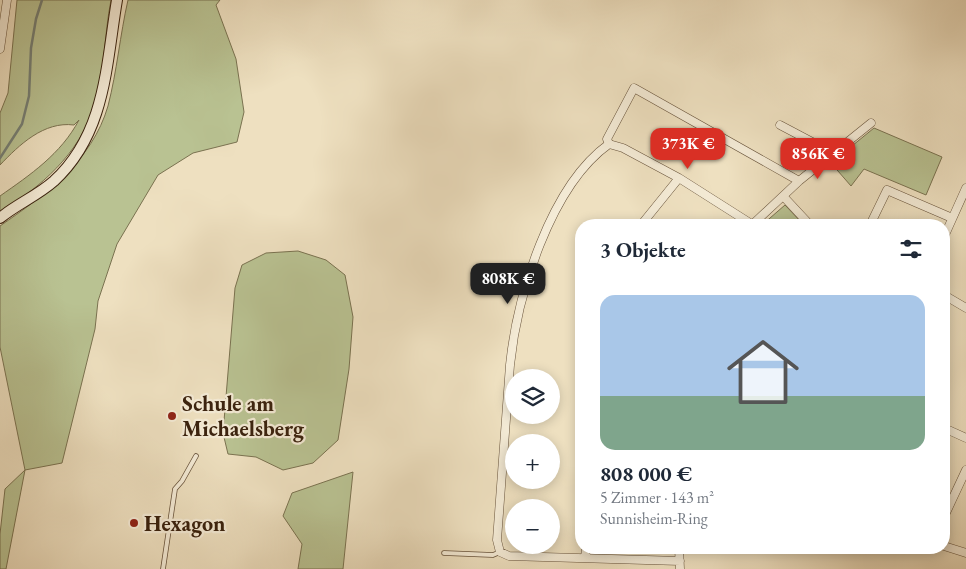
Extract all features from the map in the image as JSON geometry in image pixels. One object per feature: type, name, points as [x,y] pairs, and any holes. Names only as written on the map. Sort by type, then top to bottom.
[{"type":"main road","points":[[0,218],[31,199],[54,180],[74,157],[90,133],[106,80],[117,0]]},
{"type":"street","points":[[0,49],[7,0]]},
{"type":"street","points":[[609,144],[607,139],[634,88],[799,181]]},
{"type":"street","points":[[759,219],[799,181],[870,123]]},
{"type":"street","points":[[780,126],[833,153]]},
{"type":"street","points":[[609,144],[623,148],[679,178],[744,219]]},
{"type":"street","points":[[609,144],[600,151],[582,172],[559,207],[538,250],[523,290],[510,365],[497,540],[500,552],[509,556],[585,558],[680,565]]},
{"type":"street","points":[[646,219],[679,178]]},
{"type":"street","points":[[950,223],[966,188]]},
{"type":"street","points":[[873,219],[887,190],[952,218]]},
{"type":"street","points":[[783,196],[804,219]]},
{"type":"street","points":[[950,299],[966,308]]},
{"type":"street","points":[[950,431],[966,438]]},
{"type":"street","points":[[950,504],[966,470]]},
{"type":"street","points":[[950,548],[966,554]]},
{"type":"street","points":[[585,554],[585,558]]},
{"type":"lane","points":[[163,569],[175,489],[182,481],[196,456]]},
{"type":"lane","points":[[444,553],[493,555],[500,552]]},
{"type":"green space","points":[[17,0],[111,0],[98,93],[79,140],[57,168],[30,192],[0,213],[0,196],[44,163],[72,132],[79,120],[74,125],[52,127],[33,136],[0,165],[0,113],[8,93]]},
{"type":"green space","points":[[128,0],[220,0],[216,5],[236,59],[244,112],[237,142],[193,153],[158,175],[117,244],[98,301],[95,329],[62,463],[25,470],[0,347],[0,226],[50,189],[79,160],[91,144],[101,126],[108,106]]},
{"type":"green space","points":[[874,128],[942,157],[926,195],[864,169],[851,186],[831,163]]},
{"type":"green space","points":[[785,205],[798,219],[769,219]]},
{"type":"green space","points":[[298,251],[326,260],[345,275],[353,317],[349,369],[338,440],[313,463],[283,470],[256,457],[228,454],[223,433],[235,288],[242,265],[266,253]]},
{"type":"green space","points":[[25,470],[6,569],[0,569],[0,534],[5,489]]},
{"type":"green space","points":[[353,472],[343,569],[298,569],[302,544],[283,516],[292,493]]},
{"type":"waterway","points":[[0,158],[22,124],[29,96],[31,48],[36,19],[42,0]]},
{"type":"place","name":"Schule am Michaelsberg","points":[[172,416]]},
{"type":"place","name":"Hexagon","points":[[134,523]]}]
